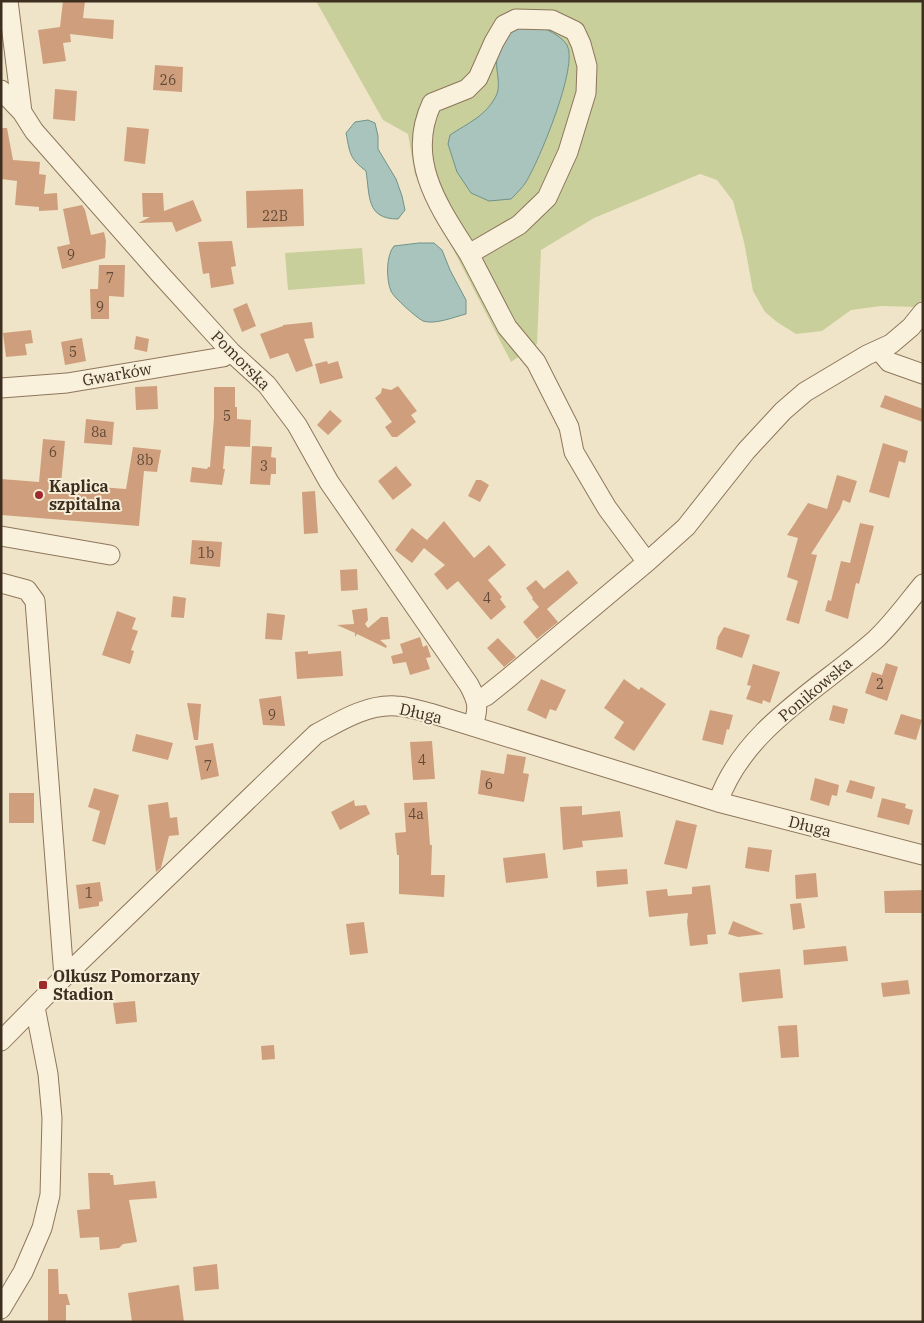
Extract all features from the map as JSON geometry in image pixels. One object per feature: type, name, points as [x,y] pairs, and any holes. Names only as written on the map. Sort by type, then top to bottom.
[{"type":"street","name":"Pomorska","points":[[8,1],[22,112],[34,131],[79,184],[231,352],[267,385],[297,424],[329,482],[477,700]]},
{"type":"street","points":[[469,254],[519,225],[547,198],[568,152],[586,92],[588,66],[575,31],[552,20],[516,19],[504,25],[478,78],[467,89],[432,103],[425,118],[421,140],[425,174],[445,217],[469,254],[507,327],[536,362],[570,427],[574,452],[607,508],[647,562]]},
{"type":"street","points":[[1,90],[22,112]]},
{"type":"street","points":[[474,726],[478,711],[477,700],[486,696],[506,680],[686,527],[746,451],[783,411],[805,392],[891,344],[912,327],[923,312]]},
{"type":"street","points":[[879,350],[889,362],[923,374]]},
{"type":"street","name":"Gwarków","points":[[1,388],[67,383],[223,357],[231,352]]},
{"type":"street","points":[[1,536],[110,555]]},
{"type":"street","points":[[1,583],[27,590],[35,601],[64,977]]},
{"type":"street","name":"Ponikowska","points":[[718,802],[724,786],[748,749],[786,712],[877,638],[923,584]]},
{"type":"street","name":"Długa","points":[[1,1040],[316,734],[352,715],[378,708],[396,706],[430,713],[718,802],[923,855]]},
{"type":"street","points":[[1,1309],[23,1272],[42,1228],[50,1195],[52,1118],[48,1074],[35,1007]]},
{"type":"green space","points":[[316,1],[923,1],[923,298],[916,307],[881,306],[851,310],[822,331],[796,334],[765,312],[753,291],[744,242],[733,201],[717,180],[700,174],[594,218],[541,250],[537,344],[511,362],[415,175],[408,134],[383,120]]},
{"type":"green space","points":[[362,248],[365,284],[288,290],[285,253]]},
{"type":"water","points":[[535,24],[557,35],[567,45],[569,56],[563,92],[540,155],[526,182],[511,199],[489,201],[471,193],[457,172],[448,144],[450,135],[482,114],[496,96],[498,87],[498,50],[504,37],[516,29]]},
{"type":"water","points":[[368,120],[375,123],[378,149],[396,179],[402,196],[405,210],[398,219],[380,215],[375,210],[369,197],[366,171],[353,159],[350,150],[346,133],[355,122]]},
{"type":"water","points":[[434,243],[442,250],[466,300],[466,314],[439,321],[423,321],[391,291],[388,261],[391,250],[394,246]]},
{"type":"building","points":[[63,1],[85,1],[83,18],[114,20],[113,39],[70,34],[71,42],[63,43],[66,61],[43,64],[38,30],[60,27]]},
{"type":"building","points":[[155,65],[183,67],[182,92],[153,90]]},
{"type":"building","points":[[55,89],[77,91],[75,121],[53,119]]},
{"type":"building","points":[[127,127],[149,129],[145,164],[124,161]]},
{"type":"building","points":[[1,128],[7,128],[13,160],[40,162],[39,174],[46,175],[44,194],[57,193],[58,210],[39,211],[39,207],[15,205],[17,181],[1,179]]},
{"type":"building","points":[[303,189],[304,226],[247,228],[246,191]]},
{"type":"building","points":[[142,193],[163,193],[164,211],[193,200],[202,221],[176,232],[172,222],[138,223],[150,217],[143,217]]},
{"type":"building","points":[[82,205],[91,235],[104,232],[106,241],[105,258],[62,269],[57,247],[70,244],[63,209]]},
{"type":"building","points":[[232,241],[236,266],[231,267],[234,284],[211,288],[209,273],[203,274],[198,242]]},
{"type":"building","points":[[99,265],[125,265],[124,297],[109,296],[109,319],[91,319],[90,289],[98,289]]},
{"type":"building","points":[[247,303],[256,326],[242,332],[233,309]]},
{"type":"building","points":[[312,322],[314,338],[304,339],[313,366],[296,372],[288,353],[270,359],[260,334],[283,325]]},
{"type":"building","points":[[31,330],[33,343],[25,344],[27,355],[6,357],[3,333]]},
{"type":"building","points":[[136,336],[149,339],[147,352],[134,349]]},
{"type":"building","points":[[82,338],[86,361],[65,365],[61,342]]},
{"type":"building","points":[[327,361],[328,364],[338,361],[343,378],[320,384],[315,364]]},
{"type":"building","points":[[157,386],[158,409],[136,410],[135,387]]},
{"type":"building","points":[[398,386],[417,411],[411,415],[416,422],[397,437],[392,437],[385,427],[392,422],[375,398],[381,393],[382,388],[391,390]]},
{"type":"building","points":[[214,387],[235,387],[237,419],[251,420],[250,447],[225,446],[223,469],[225,469],[222,485],[190,482],[192,467],[207,469],[210,467],[214,418]]},
{"type":"building","points":[[885,395],[923,409],[923,422],[880,407]]},
{"type":"building","points":[[330,410],[342,421],[328,435],[317,425]]},
{"type":"building","points":[[86,419],[114,422],[112,445],[84,443]]},
{"type":"building","points":[[43,439],[65,441],[61,484],[126,489],[133,447],[161,450],[157,472],[144,471],[139,526],[1,515],[1,479],[39,482]]},
{"type":"building","points":[[883,443],[908,451],[905,463],[899,461],[889,498],[869,492]]},
{"type":"building","points":[[252,446],[272,447],[271,457],[276,458],[276,474],[271,474],[270,485],[250,484]]},
{"type":"building","points":[[396,466],[412,485],[393,500],[378,481]]},
{"type":"building","points":[[837,475],[857,481],[850,503],[843,500],[840,509],[811,554],[817,555],[799,624],[786,620],[798,581],[787,577],[798,538],[787,535],[808,503],[827,509]]},
{"type":"building","points":[[476,480],[481,480],[489,485],[480,502],[468,496]]},
{"type":"building","points":[[315,491],[318,533],[304,534],[302,492]]},
{"type":"building","points":[[444,521],[474,558],[489,545],[506,565],[488,580],[502,597],[500,599],[506,607],[491,620],[458,581],[447,590],[434,574],[445,565],[424,548],[412,563],[395,550],[412,528],[427,540]]},
{"type":"building","points":[[860,523],[874,526],[859,584],[856,583],[848,619],[825,611],[828,600],[831,601],[841,561],[850,563]]},
{"type":"building","points":[[192,540],[222,542],[220,567],[190,564]]},
{"type":"building","points":[[357,569],[358,590],[341,591],[340,570]]},
{"type":"building","points":[[568,570],[578,583],[547,609],[558,622],[537,639],[523,622],[539,607],[526,588],[536,580],[544,589]]},
{"type":"building","points":[[173,596],[186,598],[184,618],[171,617]]},
{"type":"building","points":[[367,608],[368,620],[365,624],[368,628],[381,617],[388,617],[390,639],[380,640],[387,646],[386,648],[357,634],[355,637],[355,633],[337,625],[354,624],[352,610]]},
{"type":"building","points":[[117,611],[136,618],[132,629],[138,631],[131,650],[134,651],[130,664],[102,655]]},
{"type":"building","points":[[267,613],[285,615],[282,640],[265,639]]},
{"type":"building","points":[[724,627],[750,635],[742,658],[716,649],[718,637]]},
{"type":"building","points":[[420,637],[423,647],[427,645],[431,657],[426,658],[430,669],[410,675],[406,662],[393,664],[391,656],[403,653],[400,644]]},
{"type":"building","points":[[498,638],[516,657],[504,667],[487,648]]},
{"type":"building","points":[[308,651],[308,654],[341,651],[343,676],[297,679],[295,652]]},
{"type":"building","points":[[886,663],[898,667],[887,701],[865,693],[872,672],[882,675]]},
{"type":"building","points":[[753,664],[780,672],[770,703],[763,700],[762,704],[746,699],[751,686],[747,685]]},
{"type":"building","points":[[541,679],[566,690],[556,711],[550,709],[546,719],[527,710]]},
{"type":"building","points":[[624,679],[639,690],[641,687],[666,704],[634,751],[614,738],[624,722],[604,708]]},
{"type":"building","points":[[281,696],[285,726],[263,725],[259,699]]},
{"type":"building","points":[[187,703],[201,704],[198,740],[194,740]]},
{"type":"building","points":[[833,705],[848,709],[844,724],[829,720]]},
{"type":"building","points":[[710,710],[733,715],[723,745],[702,740]]},
{"type":"building","points":[[901,714],[922,720],[916,740],[894,734]]},
{"type":"building","points":[[136,734],[173,743],[168,760],[132,751]]},
{"type":"building","points":[[432,741],[435,779],[413,780],[410,742]]},
{"type":"building","points":[[213,743],[219,776],[201,780],[195,746]]},
{"type":"building","points":[[507,754],[526,757],[523,773],[529,774],[524,802],[478,794],[481,770],[504,774]]},
{"type":"building","points":[[815,778],[839,785],[837,796],[832,795],[829,806],[810,800]]},
{"type":"building","points":[[850,780],[875,787],[872,799],[846,792]]},
{"type":"building","points":[[94,788],[119,795],[105,845],[92,841],[100,811],[88,807]]},
{"type":"building","points":[[9,793],[34,793],[34,823],[9,823]]},
{"type":"building","points":[[882,798],[906,804],[905,808],[913,810],[909,825],[877,817]]},
{"type":"building","points":[[354,800],[355,806],[366,805],[370,814],[340,830],[331,812]]},
{"type":"building","points":[[168,802],[170,818],[177,817],[179,835],[169,836],[161,868],[156,872],[148,805]]},
{"type":"building","points":[[427,802],[430,845],[432,845],[431,875],[445,875],[444,897],[399,894],[399,855],[397,855],[395,833],[406,832],[404,803]]},
{"type":"building","points":[[582,806],[582,815],[620,811],[623,837],[582,841],[583,847],[563,850],[560,807]]},
{"type":"building","points":[[676,820],[697,825],[687,869],[664,864]]},
{"type":"building","points":[[748,847],[772,850],[769,872],[745,868]]},
{"type":"building","points":[[545,853],[548,878],[506,883],[503,858]]},
{"type":"building","points":[[627,869],[628,884],[597,887],[596,871]]},
{"type":"building","points":[[816,873],[818,897],[796,899],[795,875]]},
{"type":"building","points":[[100,882],[103,901],[99,902],[99,906],[79,909],[76,885]]},
{"type":"building","points":[[710,885],[716,934],[707,935],[708,944],[690,946],[687,922],[688,913],[649,917],[646,891],[667,889],[668,896],[692,894],[692,887]]},
{"type":"building","points":[[923,890],[923,913],[885,913],[884,891]]},
{"type":"building","points":[[801,903],[805,928],[793,930],[790,904]]},
{"type":"building","points":[[733,921],[764,934],[738,937],[728,934]]},
{"type":"building","points":[[364,922],[368,953],[350,955],[346,924]]},
{"type":"building","points":[[846,946],[848,961],[804,965],[803,950]]},
{"type":"building","points":[[780,969],[783,998],[742,1002],[739,973]]},
{"type":"building","points":[[908,980],[910,994],[883,997],[881,983]]},
{"type":"building","points":[[135,1001],[137,1022],[116,1024],[113,1003]]},
{"type":"building","points":[[797,1025],[799,1057],[781,1058],[778,1026]]},
{"type":"building","points":[[274,1045],[275,1059],[262,1060],[261,1046]]},
{"type":"building","points":[[88,1173],[110,1173],[110,1175],[113,1175],[114,1185],[155,1181],[157,1198],[129,1200],[137,1242],[123,1244],[119,1248],[100,1250],[99,1237],[80,1238],[77,1210],[90,1209]]},
{"type":"building","points":[[217,1264],[219,1289],[195,1291],[193,1267]]},
{"type":"building","points":[[48,1269],[58,1269],[59,1294],[67,1294],[70,1305],[66,1305],[66,1322],[48,1322]]},
{"type":"building","points":[[179,1285],[184,1322],[132,1322],[128,1293]]},
{"type":"place","name":"Kaplica szpitalna","points":[[39,495]]},
{"type":"place","name":"Olkusz Pomorzany Stadion","points":[[43,985]]}]
